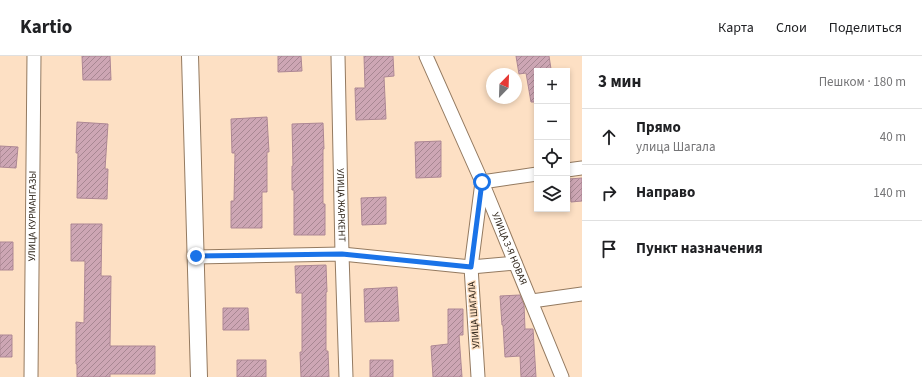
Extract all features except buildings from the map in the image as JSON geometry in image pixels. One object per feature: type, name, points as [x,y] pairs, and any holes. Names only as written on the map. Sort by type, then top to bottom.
[{"type":"street","name":"УЛИЦА КУРМАНГАЗЫ","points":[[31,377],[34,56]]},
{"type":"street","points":[[190,56],[199,377]]},
{"type":"street","name":"УЛИЦА ЖАРКЕНТ","points":[[338,56],[346,377]]},
{"type":"street","name":"УЛИЦА 3-Я НОВАЯ","points":[[426,56],[482,182],[562,377]]},
{"type":"street","points":[[570,170],[582,168]]},
{"type":"street","points":[[482,182],[534,174]]},
{"type":"street","name":"УЛИЦА ШАГАЛА","points":[[478,377],[471,267],[482,182]]},
{"type":"street","points":[[196,256],[342,254],[471,267],[515,263]]},
{"type":"street","points":[[532,301],[582,294]]},
{"type":"route","points":[[196,256],[342,254],[471,267],[482,182]]}]
